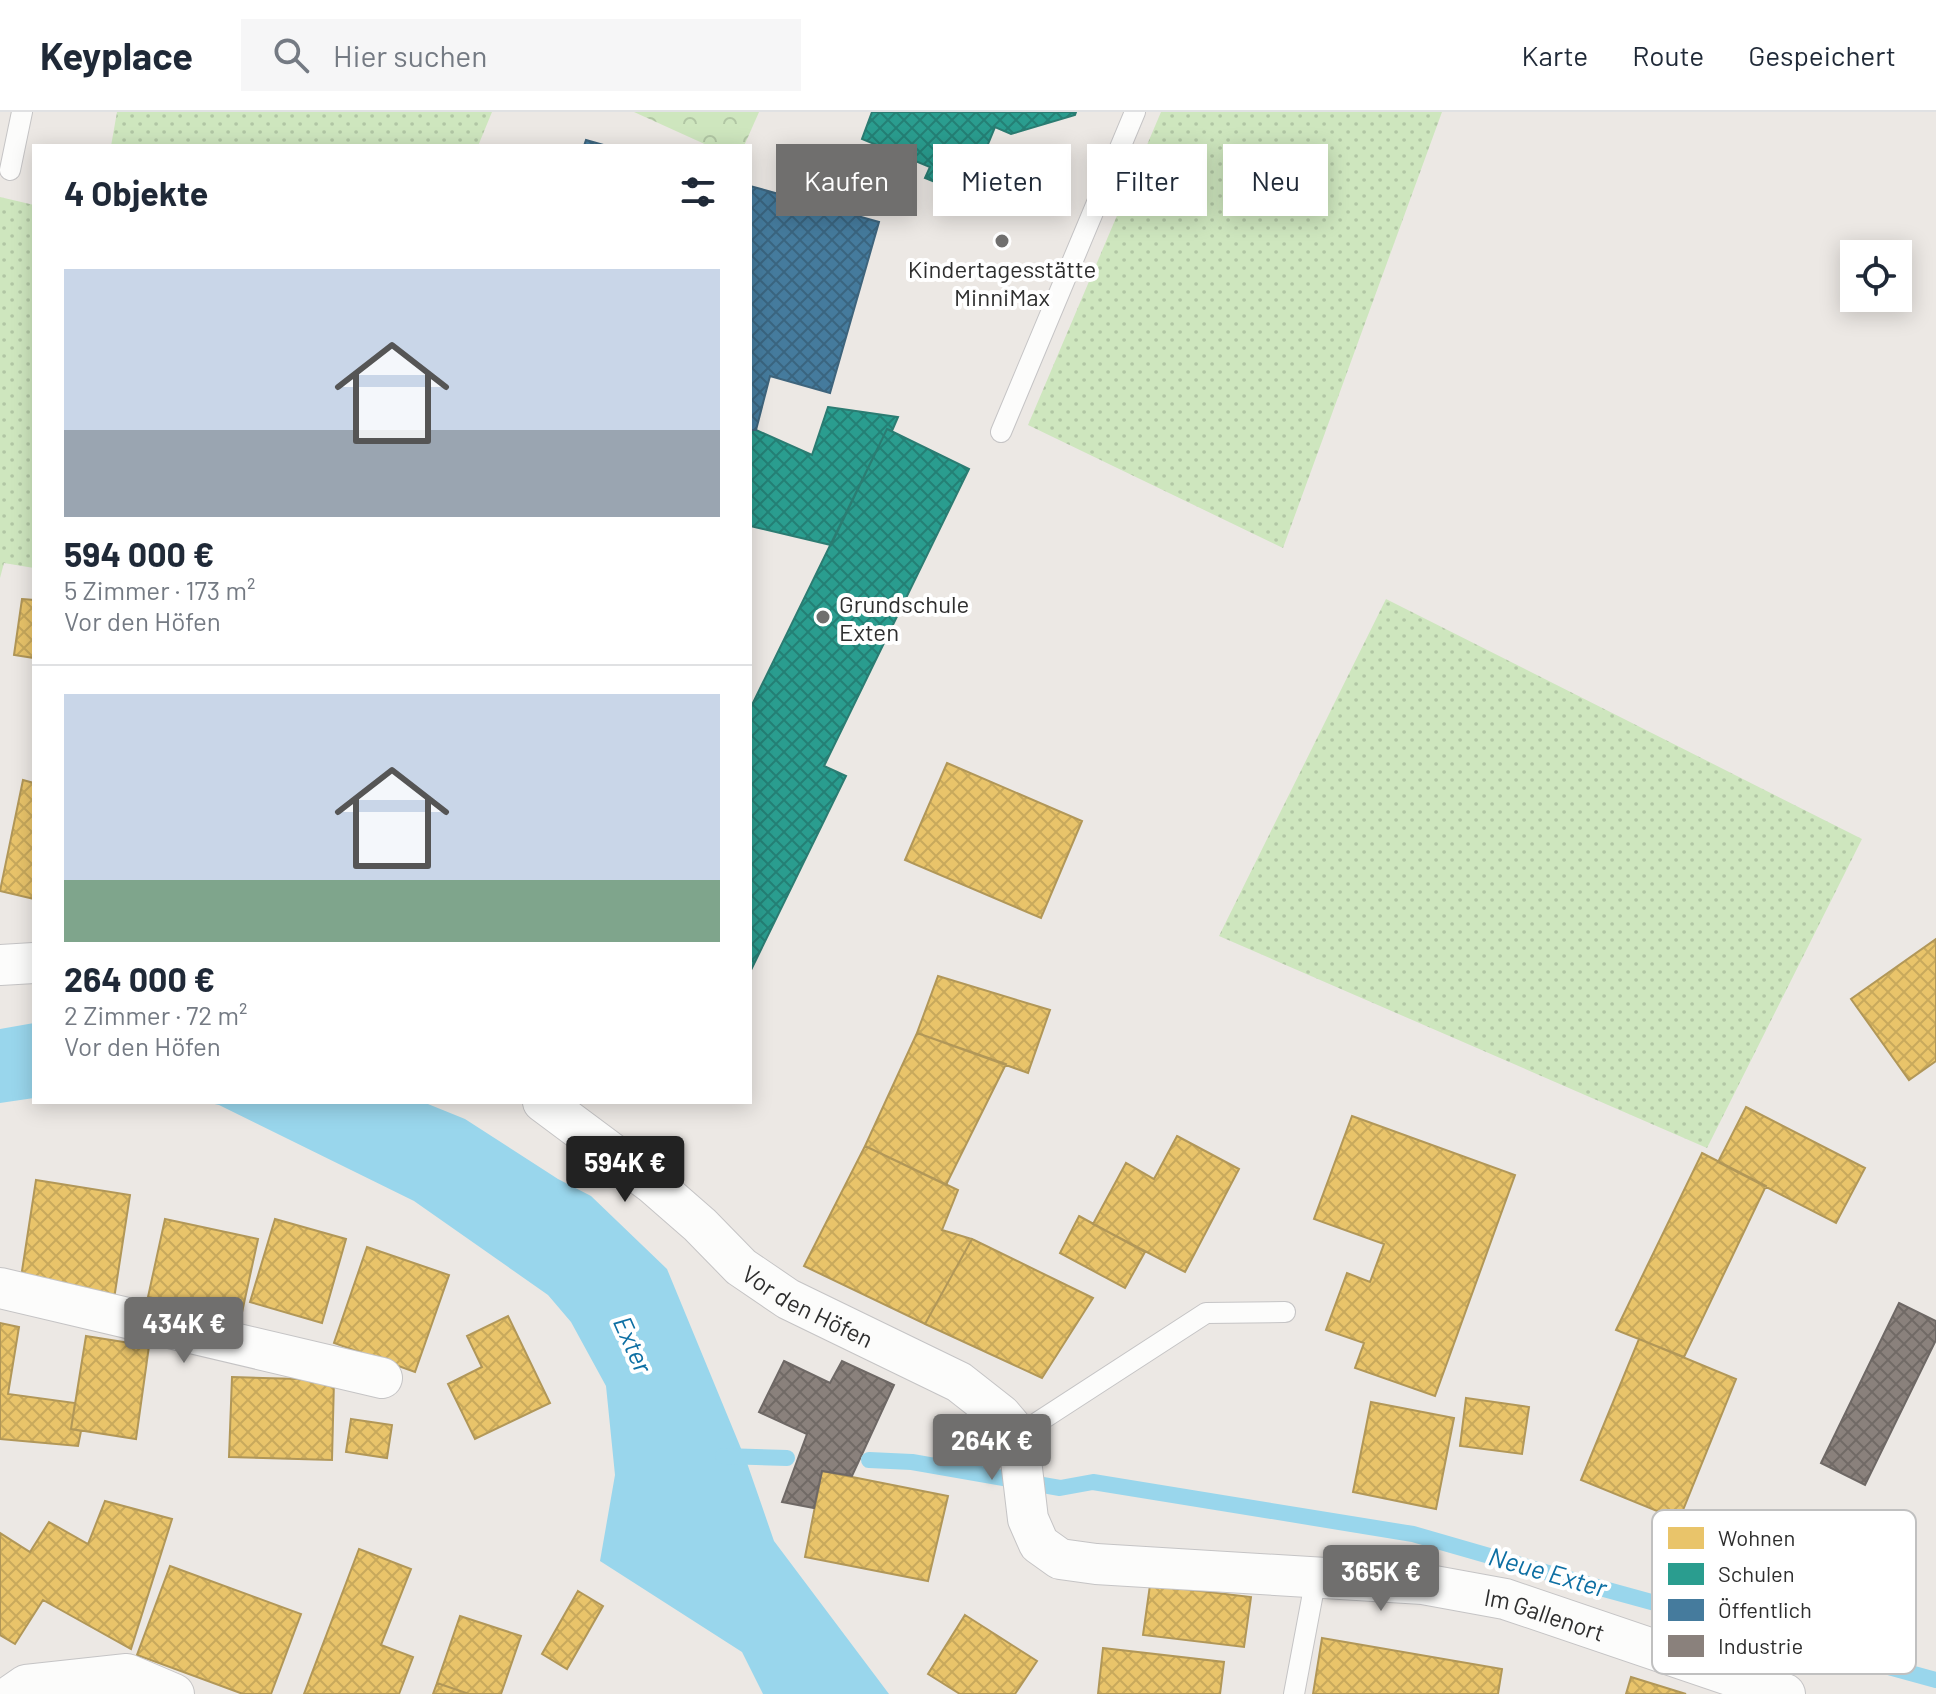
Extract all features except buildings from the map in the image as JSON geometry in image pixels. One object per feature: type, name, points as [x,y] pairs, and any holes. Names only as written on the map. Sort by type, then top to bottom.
[{"type":"street","points":[[0,965],[32,963]]},
{"type":"street","name":"Vor den Höfen","points":[[546,1104],[653,1184],[700,1225],[741,1267],[788,1299],[959,1382],[1001,1415],[1020,1446]]},
{"type":"street","points":[[0,1288],[382,1378]]},
{"type":"street","name":"Im Gallenort","points":[[1020,1446],[1027,1512],[1039,1544],[1060,1559],[1096,1564],[1423,1584],[1505,1599],[1652,1649]]},
{"type":"street","points":[[13,1694],[26,1685],[127,1674],[174,1694]]},
{"type":"street","name":"Im Gallenort","points":[[1726,1674],[1785,1694]]},
{"type":"lane","points":[[10,170],[22,112]]},
{"type":"lane","points":[[1001,432],[1135,112]]},
{"type":"lane","points":[[1020,1446],[1206,1313],[1285,1312]]},
{"type":"lane","points":[[1294,1694],[1316,1577]]},
{"type":"green space","points":[[117,112],[492,112],[479,144],[111,144]]},
{"type":"green space","points":[[634,112],[759,112],[745,144],[705,144]]},
{"type":"green space","points":[[1161,112],[1442,112],[1283,548],[1028,425],[1117,216],[1207,216],[1207,144],[1147,144]]},
{"type":"green space","points":[[0,197],[32,205],[32,568],[4,563],[0,578]]},
{"type":"green space","points":[[1386,599],[1862,839],[1707,1148],[1219,936]]},
{"type":"water","points":[[32,1023],[32,1098],[0,1103],[0,1029]]},
{"type":"water","name":"Exter","points":[[215,1104],[428,1104],[465,1119],[558,1179],[591,1196],[667,1269],[747,1463],[774,1541],[889,1694],[763,1694],[742,1652],[600,1561],[615,1475],[606,1386],[571,1322],[548,1295],[414,1201]]},
{"type":"waterway","name":"Neue Exter","points":[[723,1456],[787,1458]]},
{"type":"waterway","name":"Neue Exter","points":[[869,1460],[912,1462],[1060,1488],[1093,1482],[1413,1534],[1652,1602]]},
{"type":"waterway","name":"Neue Exter","points":[[1914,1674],[1936,1680]]},
{"type":"place","name":"Kindertagesstätte MinniMax","points":[[1002,241]]},
{"type":"place","name":"Grundschule Exten","points":[[823,617]]}]
